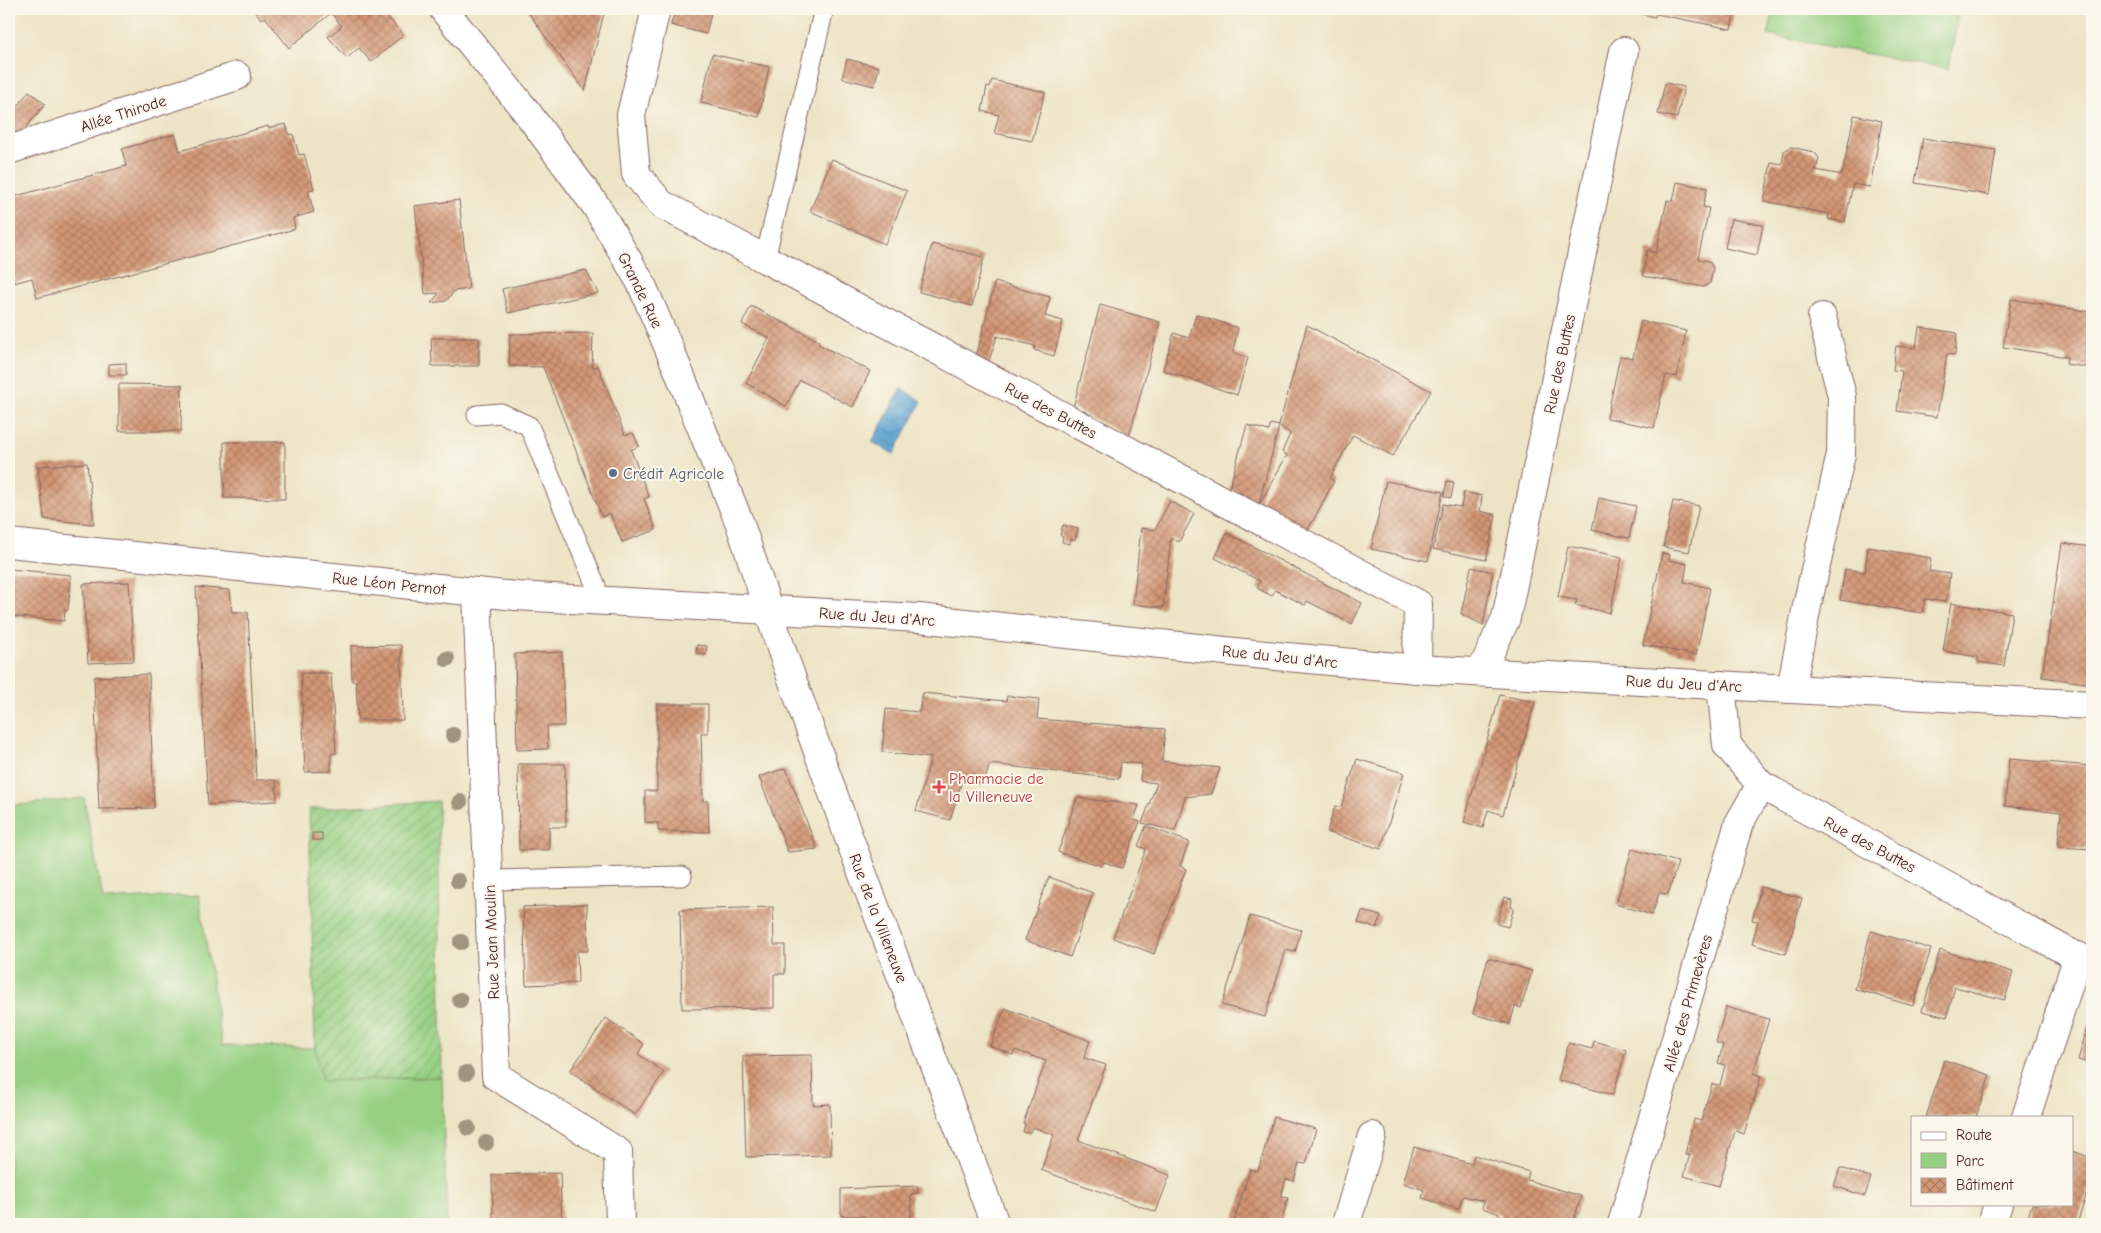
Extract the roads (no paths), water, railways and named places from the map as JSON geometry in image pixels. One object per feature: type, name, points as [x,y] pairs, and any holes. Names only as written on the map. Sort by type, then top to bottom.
[{"type":"street","name":"Grande Rue","points":[[443,9],[526,112],[596,206],[641,283],[737,515],[770,610]]},
{"type":"street","name":"Rue des Buttes","points":[[656,9],[631,115],[636,174],[662,204],[1418,604],[1417,670]]},
{"type":"street","name":"Rue des Buttes","points":[[1481,672],[1506,618],[1624,52]]},
{"type":"street","name":"Allée Thirode","points":[[9,150],[237,76]]},
{"type":"street","points":[[1791,689],[1807,606],[1841,454],[1842,396],[1822,317]]},
{"type":"street","name":"Rue Léon Pernot","points":[[9,543],[477,592],[770,610]]},
{"type":"street","name":"Rue Jean Moulin","points":[[477,592],[496,1076],[618,1152],[620,1224]]},
{"type":"street","name":"Rue du Jeu d'Arc","points":[[770,610],[919,618],[1417,670],[2092,706]]},
{"type":"street","name":"Rue de la Villeneuve","points":[[770,610],[783,654],[849,838],[995,1224]]},
{"type":"street","name":"Rue des Buttes","points":[[1720,685],[1727,746],[1761,785],[2085,960],[2026,1116]]},
{"type":"street","name":"Allée des Primevères","points":[[1622,1224],[1739,823],[1761,785]]},
{"type":"street","points":[[1346,1224],[1372,1136]]},
{"type":"street","points":[[1992,1224],[1997,1206]]},
{"type":"lane","points":[[765,259],[824,9]]},
{"type":"lane","points":[[477,415],[501,414],[529,426],[596,586],[596,600]]},
{"type":"lane","points":[[488,880],[682,876]]},
{"type":"water","points":[[901,389],[922,401],[894,454],[872,442]]},
{"type":"place","name":"Crédit Agricole","points":[[613,473]]},
{"type":"place","name":"Pharmacie de la Villeneuve","points":[[939,787]]}]
